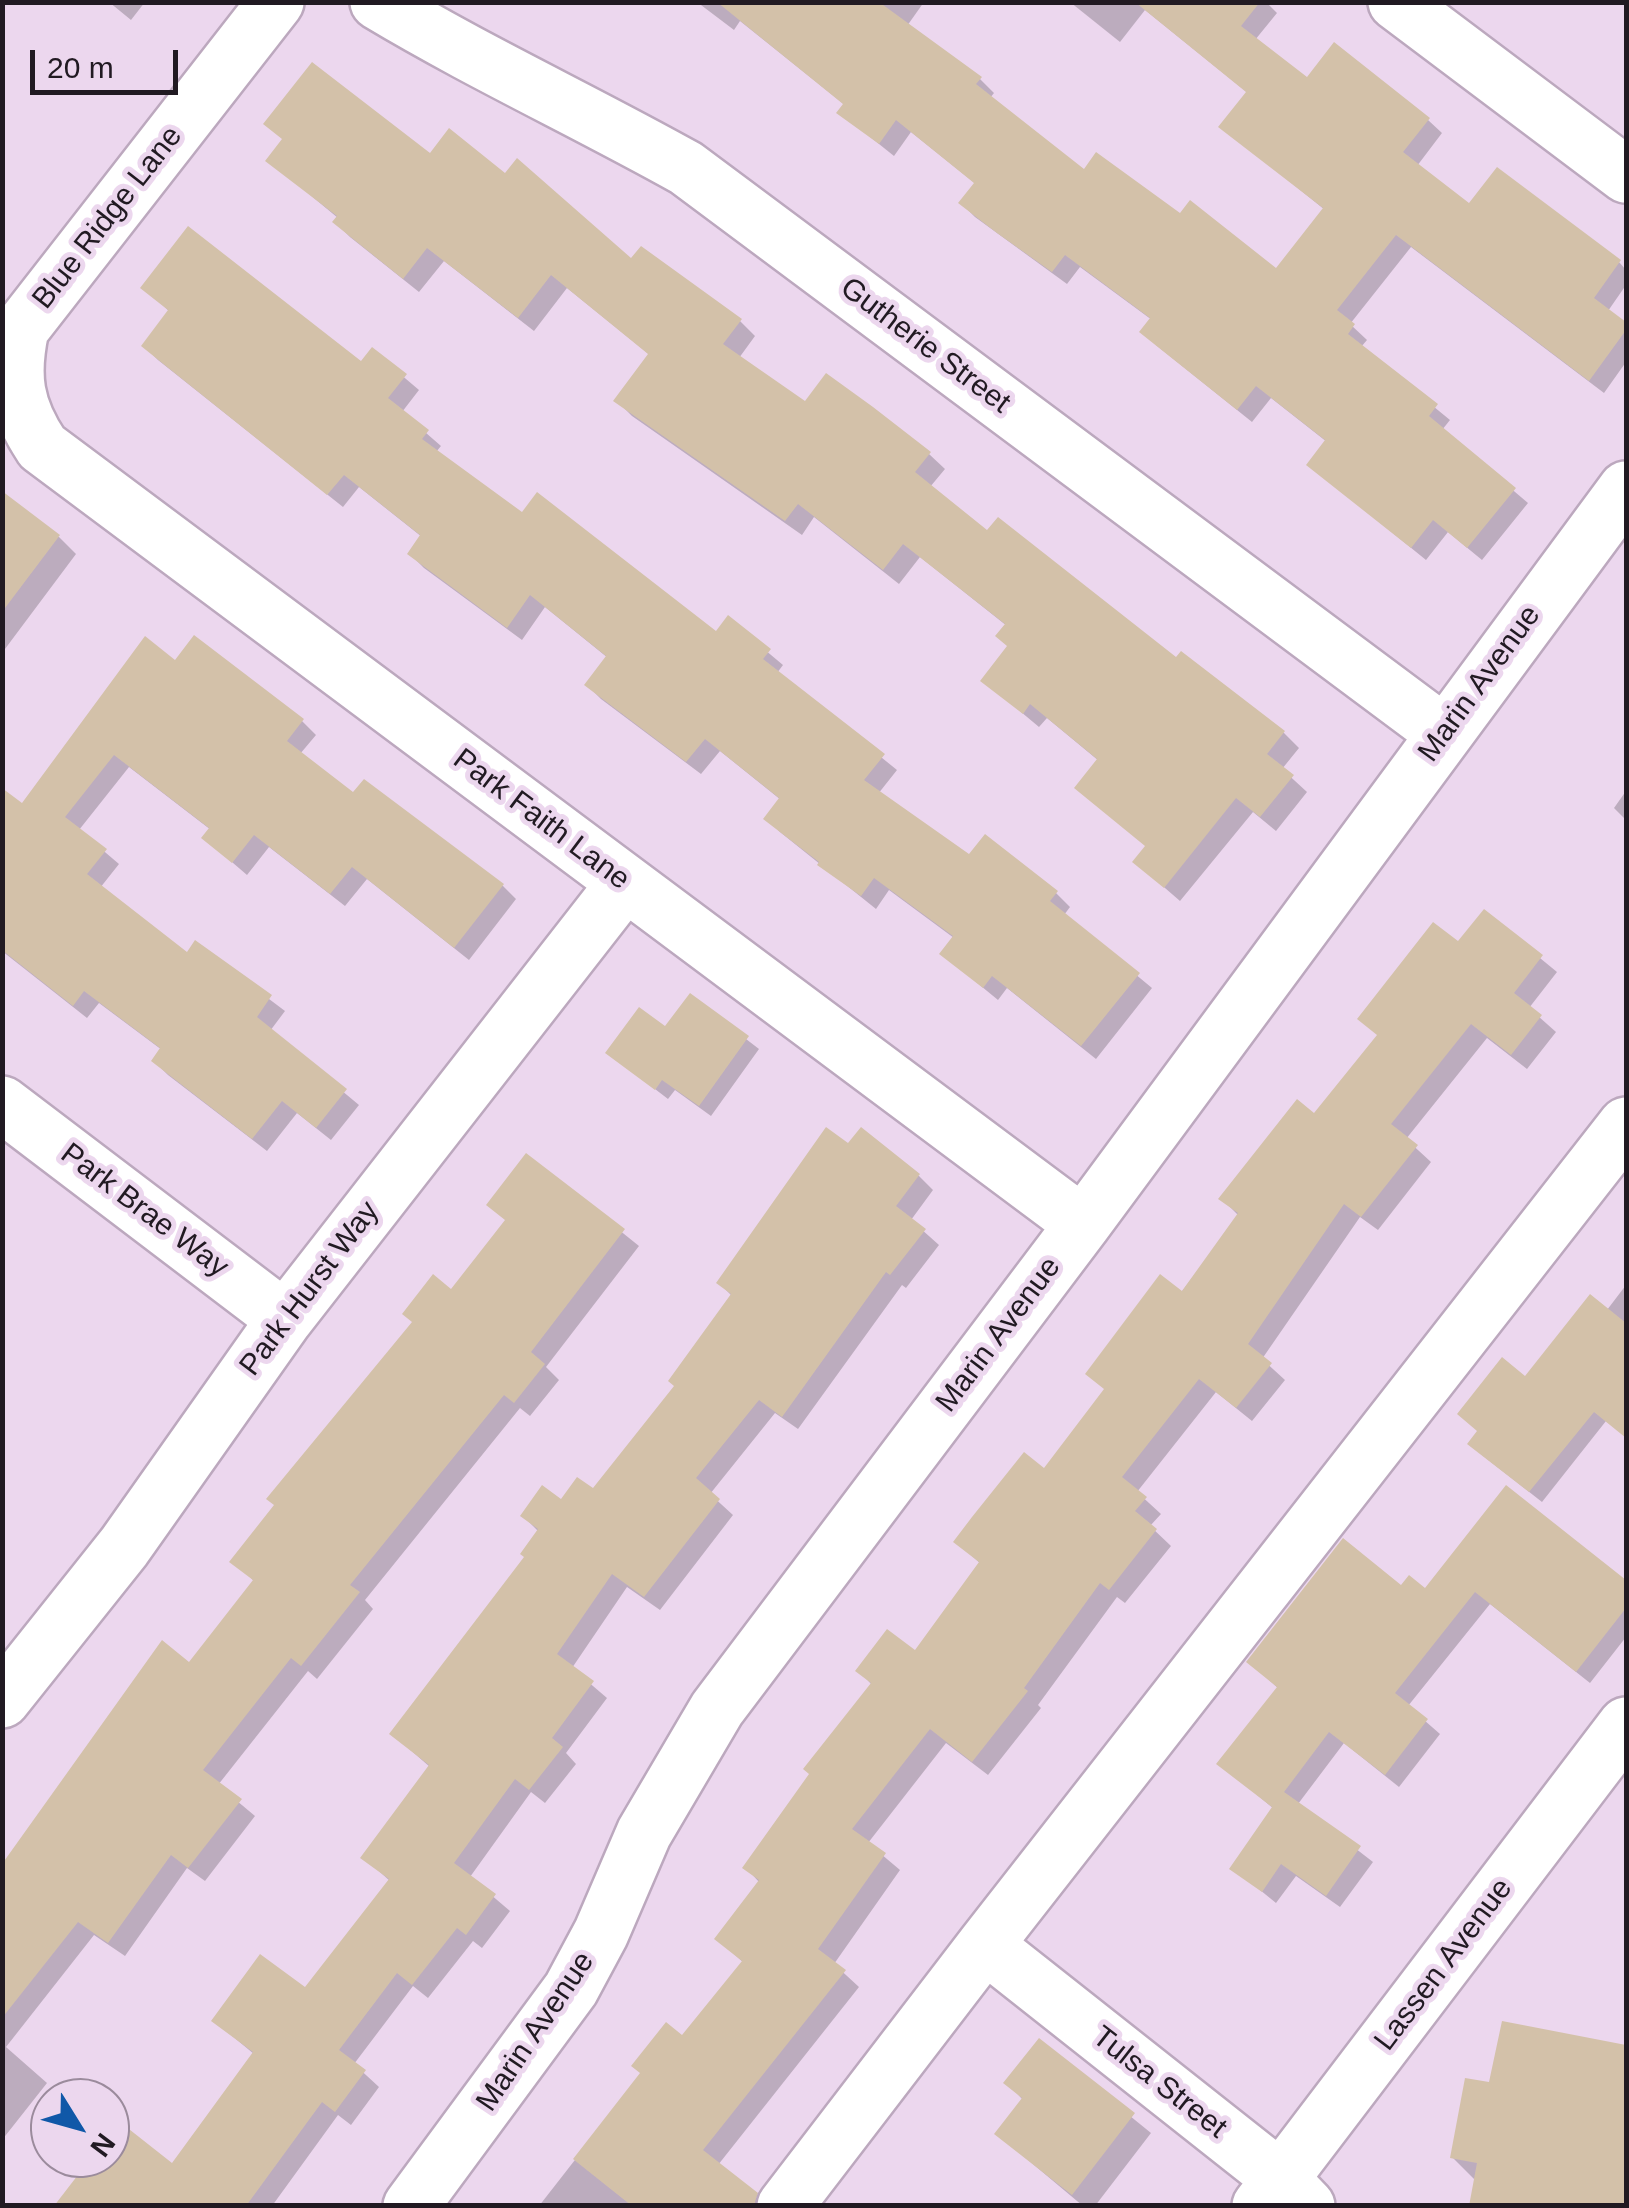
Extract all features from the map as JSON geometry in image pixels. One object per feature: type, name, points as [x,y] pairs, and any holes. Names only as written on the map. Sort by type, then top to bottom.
[{"type":"street","name":"Blue Ridge Lane","points":[[17,401],[14,365],[21,329],[276,2]]},
{"type":"street","name":"Gutherie Street","points":[[378,2],[444,42],[556,96],[686,168],[1444,733]]},
{"type":"street","points":[[1396,2],[1626,175]]},
{"type":"street","name":"Park Faith Lane","points":[[17,401],[42,447],[1083,1224]]},
{"type":"street","name":"Marin Avenue","points":[[411,2206],[529,2052],[571,1989],[601,1933],[644,1834],[718,1708],[1083,1224],[1626,489]]},
{"type":"street","name":"Park Hurst Way","points":[[2,1700],[124,1547],[285,1319],[625,884]]},
{"type":"street","name":"Park Brae Way","points":[[2,1104],[285,1319]]},
{"type":"street","points":[[785,2206],[996,1954],[1626,1125]]},
{"type":"street","name":"Lassen Avenue","points":[[1283,2197],[1626,1725]]},
{"type":"street","name":"Tulsa Street","points":[[996,1954],[1283,2197]]},
{"type":"building","points":[[717,2],[879,2],[982,77],[976,84],[1084,169],[1096,152],[1180,213],[1190,200],[1276,268],[1323,208],[1218,127],[1246,92],[1135,2],[1260,2],[1241,26],[1307,77],[1334,42],[1430,118],[1403,152],[1469,203],[1497,167],[1621,260],[1594,298],[1626,322],[1626,330],[1589,381],[1396,235],[1337,310],[1355,324],[1348,334],[1438,404],[1429,416],[1516,488],[1467,548],[1433,520],[1411,548],[1306,465],[1325,440],[1256,386],[1237,410],[1139,332],[1150,318],[1065,255],[1052,272],[997,233],[958,203],[974,183],[896,120],[879,144],[836,113],[843,104]]},
{"type":"building","points":[[312,62],[430,153],[449,128],[505,173],[517,158],[631,258],[641,246],[742,319],[723,344],[805,401],[826,373],[873,407],[931,452],[915,472],[987,530],[998,517],[1176,657],[1181,651],[1285,731],[1267,754],[1294,775],[1260,817],[1236,798],[1164,888],[1132,862],[1145,846],[1074,788],[1097,759],[1030,704],[1023,714],[980,681],[1007,646],[995,636],[1005,624],[903,544],[883,570],[798,504],[785,521],[613,401],[648,354],[551,275],[518,318],[427,248],[403,279],[332,222],[337,216],[265,161],[282,139],[263,124]]},
{"type":"building","points":[[188,226],[361,361],[372,347],[407,374],[388,398],[429,430],[422,439],[522,512],[537,492],[716,631],[728,615],[771,649],[763,659],[885,754],[864,780],[969,854],[985,834],[1058,891],[1050,901],[1140,973],[1081,1046],[992,976],[983,988],[939,954],[953,936],[874,878],[861,896],[817,865],[819,862],[763,819],[779,798],[705,739],[686,762],[584,685],[606,656],[530,595],[507,628],[407,554],[420,535],[344,475],[327,495],[141,346],[168,310],[140,288]]},
{"type":"building","points":[[2,491],[60,535],[2,612]]},
{"type":"building","points":[[194,635],[304,719],[287,741],[353,792],[364,779],[504,884],[454,948],[352,867],[330,894],[254,835],[232,863],[201,838],[209,828],[114,755],[65,817],[107,849],[87,874],[187,952],[195,940],[272,995],[257,1017],[347,1089],[316,1128],[282,1101],[252,1139],[151,1061],[160,1048],[84,991],[73,1006],[2,950],[2,788],[22,803],[145,636],[175,660]]},
{"type":"building","points":[[1484,909],[1543,955],[1514,993],[1542,1015],[1511,1055],[1471,1024],[1391,1124],[1418,1145],[1361,1217],[1344,1204],[1248,1344],[1272,1363],[1236,1408],[1199,1379],[1122,1477],[1147,1497],[1135,1511],[1157,1529],[1109,1590],[1100,1583],[1024,1688],[1028,1691],[972,1762],[930,1729],[852,1829],[886,1853],[818,1949],[846,1970],[703,2150],[758,2193],[754,2206],[632,2206],[573,2159],[640,2073],[631,2066],[666,2022],[682,2035],[742,1961],[714,1939],[759,1880],[742,1868],[809,1774],[803,1769],[871,1683],[855,1671],[887,1629],[915,1650],[979,1562],[953,1542],[972,1517],[1024,1452],[1044,1468],[1104,1389],[1085,1374],[1160,1274],[1182,1291],[1238,1213],[1218,1199],[1297,1099],[1314,1113],[1377,1035],[1357,1019],[1433,922],[1458,941]]},
{"type":"building","points":[[690,993],[749,1036],[699,1106],[662,1080],[655,1090],[605,1053],[639,1007],[665,1026]]},
{"type":"building","points":[[826,1127],[848,1143],[861,1127],[920,1174],[896,1206],[926,1229],[890,1275],[886,1272],[782,1417],[759,1400],[696,1478],[720,1499],[644,1597],[612,1574],[557,1654],[594,1681],[552,1738],[563,1747],[529,1790],[515,1779],[454,1863],[496,1894],[466,1935],[457,1928],[412,1985],[397,1973],[339,2050],[366,2070],[335,2112],[322,2102],[246,2206],[54,2206],[76,2178],[130,2178],[130,2130],[172,2163],[253,2052],[211,2021],[260,1954],[305,1987],[389,1879],[360,1858],[429,1765],[389,1734],[524,1557],[520,1554],[538,1529],[520,1516],[542,1485],[561,1499],[577,1477],[593,1488],[674,1386],[668,1381],[731,1294],[716,1283]]},
{"type":"building","points":[[526,1153],[625,1229],[531,1352],[545,1364],[514,1403],[504,1395],[350,1585],[360,1592],[301,1666],[291,1658],[203,1770],[242,1799],[188,1868],[171,1855],[108,1943],[78,1922],[2,2018],[2,1864],[162,1640],[189,1662],[253,1580],[229,1562],[274,1505],[266,1499],[412,1322],[402,1314],[433,1274],[451,1289],[505,1220],[486,1205]]},
{"type":"building","points":[[1590,1294],[1626,1323],[1626,1438],[1594,1412],[1529,1492],[1467,1444],[1477,1431],[1457,1414],[1502,1357],[1525,1376]]},
{"type":"building","points":[[1506,1485],[1626,1580],[1626,1608],[1576,1672],[1475,1592],[1395,1693],[1428,1719],[1385,1775],[1329,1732],[1284,1792],[1361,1846],[1326,1896],[1281,1864],[1262,1892],[1229,1869],[1272,1807],[1216,1764],[1277,1687],[1246,1662],[1343,1538],[1401,1585],[1409,1575],[1425,1588]]},
{"type":"building","points":[[1502,2021],[1626,2045],[1626,2206],[1469,2206],[1477,2163],[1450,2158],[1465,2078],[1489,2082]]},
{"type":"building","points":[[1039,2038],[1135,2113],[1072,2195],[994,2134],[1022,2098],[1003,2083]]}]
